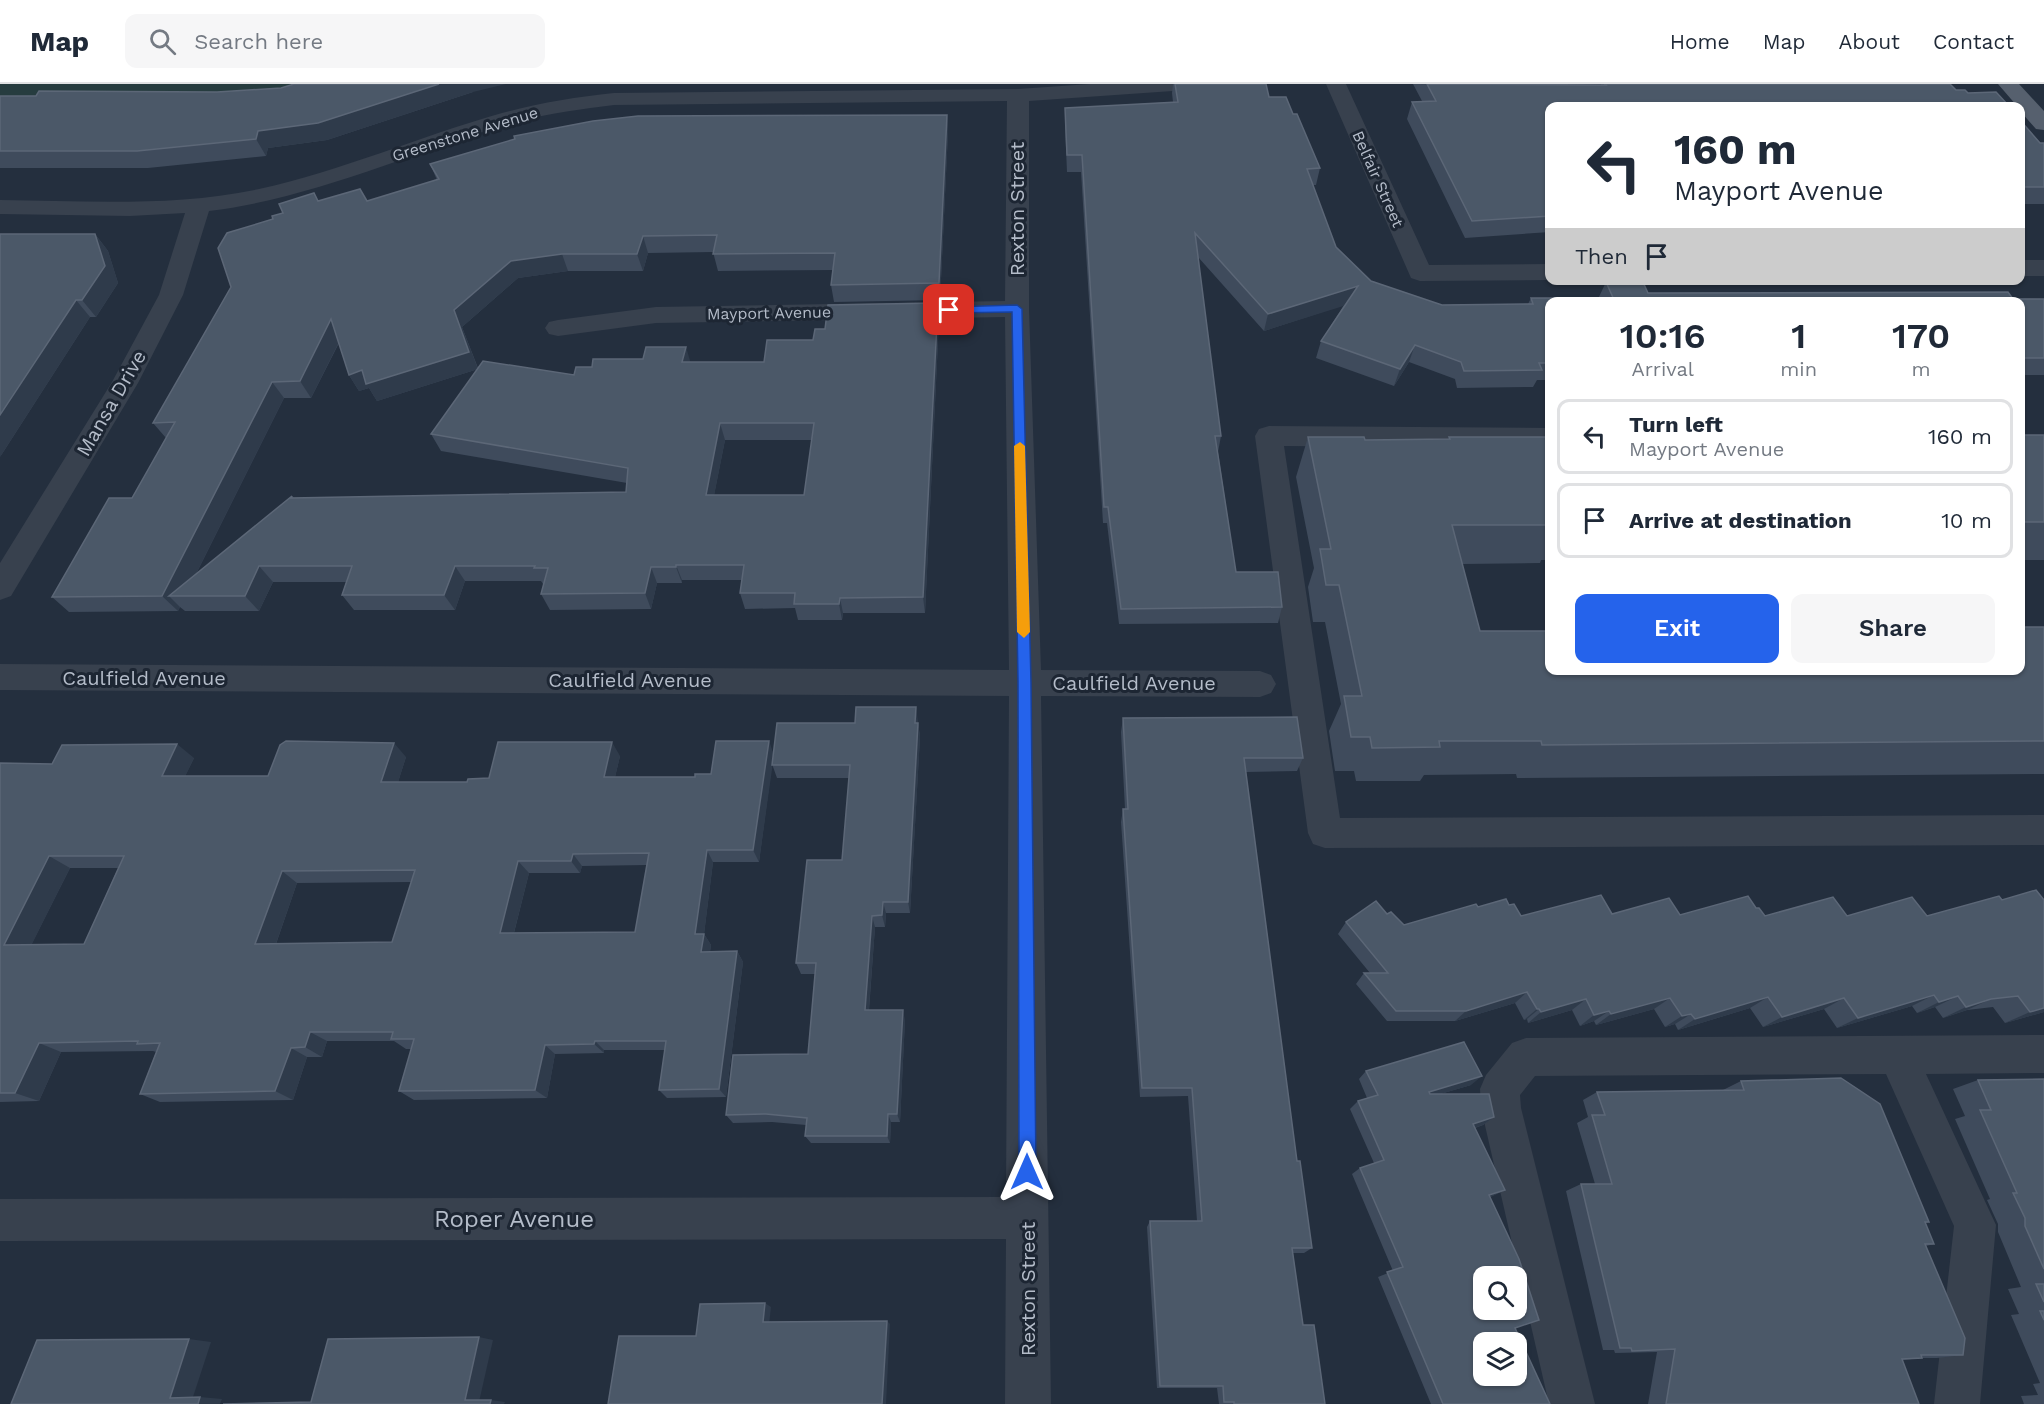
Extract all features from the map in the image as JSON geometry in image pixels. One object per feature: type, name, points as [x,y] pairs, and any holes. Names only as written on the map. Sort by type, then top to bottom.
[{"type":"main road","points":[[2008,84],[2024,102]]},
{"type":"main road","points":[[2025,103],[2044,124]]},
{"type":"street","name":"Greenstone Avenue","points":[[0,207],[199,207],[259,196],[327,178],[498,120],[560,105],[614,99],[1018,94],[1187,84]]},
{"type":"street","name":"Belfair Street","points":[[1336,84],[1420,273],[1545,272]]},
{"type":"street","name":"Rexton Street","points":[[1018,94],[1017,309],[1024,682],[1028,1404]]},
{"type":"street","name":"Mansa Drive","points":[[0,588],[135,364],[171,295],[199,207]]},
{"type":"street","points":[[2025,268],[2044,268]]},
{"type":"street","name":"Mayport Avenue","points":[[558,328],[656,315],[1017,309]]},
{"type":"street","points":[[1545,438],[1269,436],[1325,833],[2044,830]]},
{"type":"street","name":"Caulfield Avenue","points":[[0,677],[1260,684]]},
{"type":"street","points":[[1572,1404],[1501,1108],[1500,1089],[1526,1057],[2044,1054]]},
{"type":"street","points":[[1897,1055],[1976,1225],[1957,1404]]},
{"type":"street","name":"Roper Avenue","points":[[0,1220],[1027,1218]]},
{"type":"green space","points":[[0,84],[323,84],[308,108],[0,108]]},
{"type":"building","points":[[294,84],[439,84],[318,123],[258,131],[256,139],[137,151],[0,151],[0,96],[36,96],[39,91],[217,92],[281,88]]},
{"type":"building","points":[[1175,84],[1266,84],[1269,97],[1286,97],[1293,114],[1297,114],[1320,168],[1307,169],[1336,247],[1371,281],[1442,305],[1533,304],[1531,298],[1545,298],[1545,363],[1539,363],[1542,370],[1464,371],[1461,362],[1415,345],[1400,369],[1321,341],[1358,286],[1268,314],[1195,233],[1221,436],[1215,436],[1236,572],[1278,572],[1282,607],[1121,609],[1108,507],[1104,507],[1082,155],[1067,155],[1065,108],[1178,102]]},
{"type":"building","points":[[1427,84],[1950,84],[1956,90],[1965,90],[1968,93],[1996,92],[2005,102],[1545,102],[1545,216],[1472,221],[1412,102],[1436,101]]},
{"type":"building","points":[[947,115],[939,283],[831,285],[835,253],[713,254],[717,235],[643,236],[637,254],[562,254],[511,261],[454,310],[469,352],[366,384],[362,370],[349,375],[331,319],[300,381],[272,382],[162,596],[52,597],[109,498],[132,498],[175,422],[153,423],[231,287],[218,248],[227,233],[273,219],[272,216],[283,213],[279,204],[314,193],[318,201],[360,189],[367,201],[439,179],[430,164],[515,139],[514,136],[593,121],[638,116]]},
{"type":"building","points":[[2025,126],[2040,143],[2044,143],[2044,187],[2025,187]]},
{"type":"building","points":[[0,234],[95,234],[105,266],[82,300],[76,300],[0,415]]},
{"type":"building","points":[[1607,285],[1644,285],[1648,293],[2008,292],[2012,297],[1613,297]]},
{"type":"building","points":[[2025,299],[2044,299],[2044,358],[2025,358]]},
{"type":"building","points":[[938,303],[923,597],[840,598],[839,604],[794,604],[795,593],[740,593],[744,565],[651,567],[645,593],[541,594],[548,568],[455,566],[444,595],[342,595],[352,566],[259,566],[245,596],[169,596],[292,496],[291,498],[626,492],[628,468],[431,434],[483,361],[574,375],[576,367],[592,367],[593,359],[643,359],[646,347],[686,347],[682,362],[764,362],[767,340],[813,340],[815,329],[825,329],[828,305]],"holes":[[[720,423],[814,423],[804,495],[706,495]]]},
{"type":"building","points":[[2025,435],[2044,435],[2044,522],[2025,522]]},
{"type":"building","points":[[1308,437],[1364,437],[1365,440],[1545,437],[1545,525],[1452,525],[1480,631],[1545,631],[1545,675],[2025,675],[2025,627],[2044,627],[2044,741],[1542,745],[1541,741],[1439,741],[1440,747],[1372,748],[1370,737],[1351,737],[1344,696],[1362,696],[1339,585],[1326,585],[1320,549],[1331,549]]},
{"type":"building","points":[[856,707],[916,707],[915,723],[918,723],[908,902],[883,902],[882,915],[872,916],[865,1010],[903,1010],[897,1114],[888,1114],[887,1136],[805,1136],[807,1118],[766,1114],[726,1115],[733,1055],[808,1054],[816,963],[796,963],[807,860],[842,860],[850,765],[772,765],[777,723],[855,723]]},
{"type":"building","points":[[1297,717],[1303,758],[1244,758],[1297,1161],[1300,1161],[1312,1248],[1292,1248],[1303,1325],[1314,1325],[1325,1404],[1234,1404],[1234,1402],[1224,1402],[1223,1386],[1160,1386],[1150,1221],[1202,1221],[1192,1088],[1142,1088],[1123,809],[1128,809],[1123,718]]},
{"type":"building","points":[[286,741],[394,743],[381,782],[467,782],[468,779],[489,778],[498,742],[612,742],[604,777],[695,777],[695,774],[711,774],[716,741],[769,741],[753,850],[707,850],[695,934],[704,934],[701,952],[737,951],[719,1089],[659,1090],[666,1041],[595,1041],[594,1044],[545,1045],[535,1090],[399,1091],[414,1039],[391,1039],[393,1032],[310,1032],[305,1047],[291,1048],[275,1091],[140,1094],[160,1043],[137,1044],[138,1041],[39,1043],[15,1093],[0,1093],[0,763],[52,764],[62,745],[177,744],[162,776],[268,776],[280,745]],"holes":[[[649,853],[635,932],[500,933],[518,861],[571,861],[573,854]],[[49,856],[124,856],[84,944],[4,945]],[[415,870],[392,942],[255,944],[282,871]]]},
{"type":"building","points":[[2036,890],[2044,900],[2044,1008],[2030,1012],[2018,996],[1991,999],[1966,1007],[1958,996],[1939,1002],[1934,995],[1858,1018],[1844,998],[1782,1017],[1768,997],[1695,1019],[1691,1014],[1682,1016],[1670,998],[1611,1014],[1609,1011],[1594,1015],[1586,999],[1541,1012],[1527,992],[1466,1011],[1396,1011],[1364,973],[1388,973],[1346,922],[1376,901],[1387,914],[1391,912],[1404,925],[1476,904],[1478,907],[1506,899],[1509,905],[1514,904],[1521,916],[1601,895],[1612,914],[1669,898],[1680,915],[1748,896],[1765,916],[1833,897],[1847,916],[1912,897],[1927,916],[1999,896],[2002,900]]},
{"type":"building","points":[[1464,1042],[1482,1076],[1429,1092],[1430,1094],[1489,1094],[1494,1117],[1473,1124],[1505,1190],[1489,1195],[1521,1266],[1473,1266],[1473,1320],[1527,1320],[1527,1283],[1539,1320],[1515,1328],[1517,1332],[1473,1332],[1473,1386],[1527,1386],[1527,1354],[1550,1404],[1443,1404],[1387,1272],[1403,1267],[1360,1168],[1384,1160],[1358,1101],[1378,1095],[1366,1071]]},
{"type":"building","points":[[1841,1078],[1880,1104],[1929,1222],[1925,1222],[1934,1244],[1925,1244],[1965,1338],[1963,1355],[1921,1355],[1922,1358],[1902,1359],[1919,1404],[1666,1404],[1675,1349],[1632,1351],[1631,1348],[1620,1348],[1581,1184],[1612,1184],[1592,1115],[1605,1115],[1597,1092],[1744,1090],[1741,1081]]},
{"type":"building","points":[[2044,1079],[2044,1269],[2013,1193],[2017,1193],[1980,1110],[1991,1110],[1978,1080]]},
{"type":"building","points":[[2036,1284],[2044,1284],[2044,1302]]},
{"type":"building","points":[[765,1303],[763,1322],[887,1321],[882,1404],[608,1404],[619,1336],[696,1336],[700,1304]]},
{"type":"building","points":[[479,1337],[465,1400],[491,1400],[490,1404],[223,1404],[311,1402],[328,1339]]},
{"type":"building","points":[[189,1339],[170,1398],[200,1397],[198,1404],[11,1404],[37,1340]]},
{"type":"slow traffic","points":[[1020,446],[1024,632]]},
{"type":"route","points":[[949,310],[1017,309],[1024,682],[1027,1172]]}]
